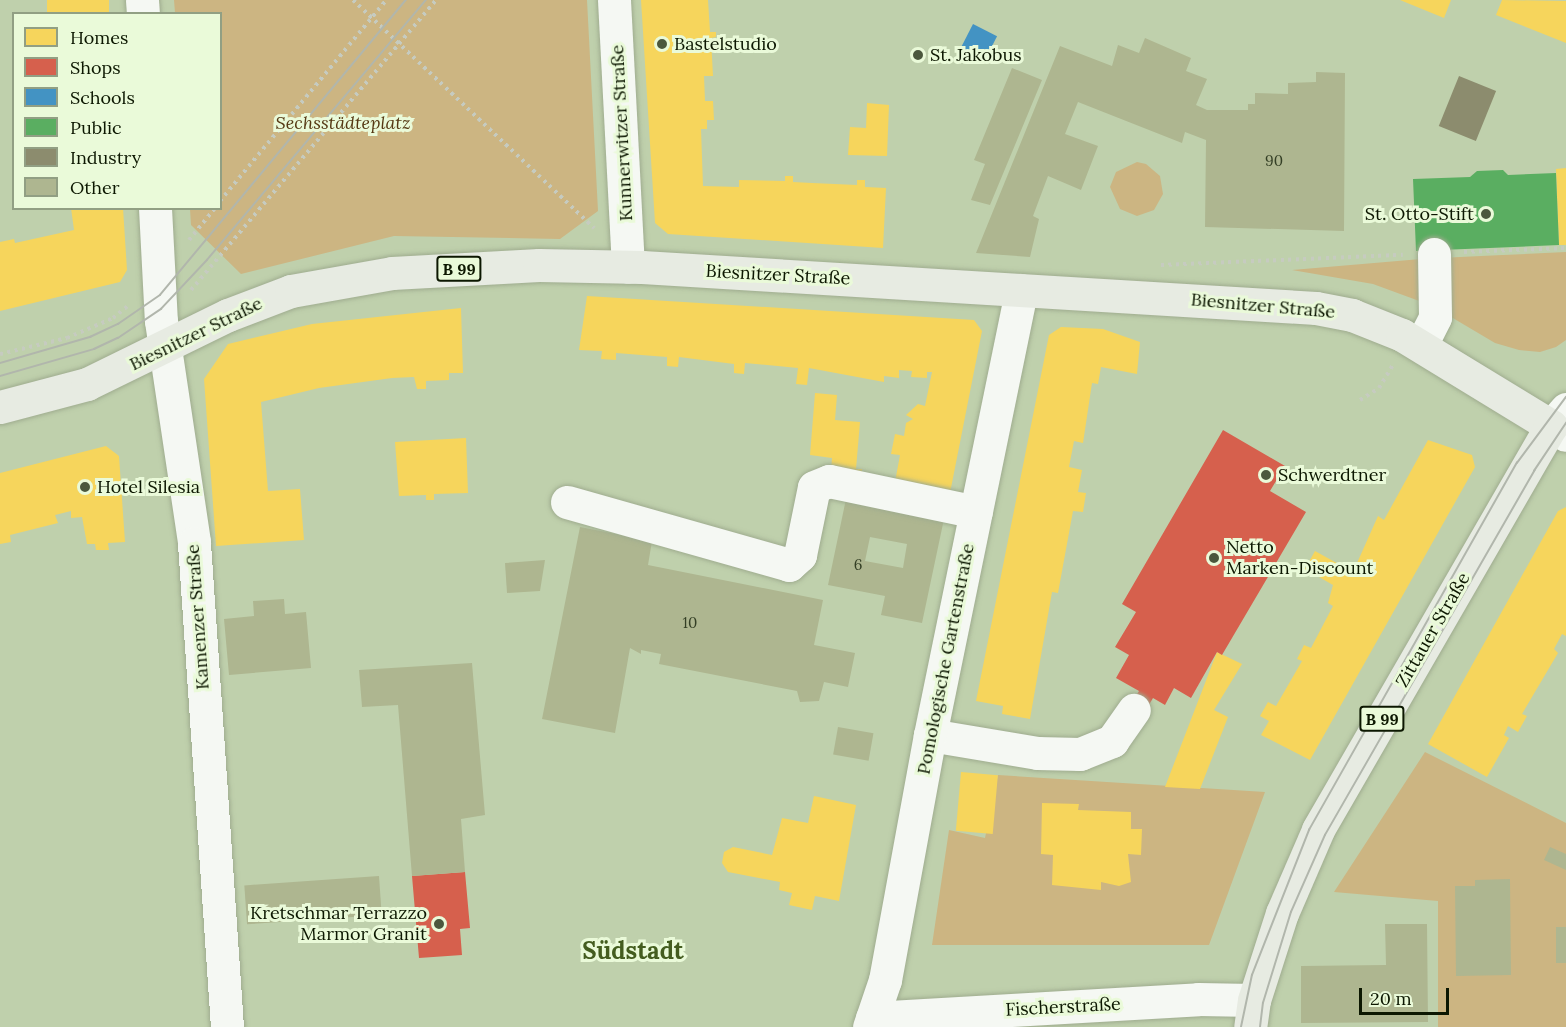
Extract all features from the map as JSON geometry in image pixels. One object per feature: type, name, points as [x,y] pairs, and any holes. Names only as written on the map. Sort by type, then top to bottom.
[{"type":"main road","name":"Biesnitzer Straße","points":[[0,407],[87,384],[163,335],[228,315],[291,291],[340,280],[539,265],[628,267],[1316,308],[1378,324],[1421,345],[1561,423]]},
{"type":"main road","name":"Zittauer Straße","points":[[1252,1014],[1282,913],[1318,830],[1561,423]]},
{"type":"street","name":"Kunnerwitzer Straße","points":[[614,0],[628,267]]},
{"type":"street","name":"Kamenzer Straße","points":[[155,210],[163,335],[194,543],[226,1027]]},
{"type":"street","points":[[1421,345],[1435,317],[1434,254]]},
{"type":"street","name":"Pomologische Gartenstraße","points":[[871,1022],[885,980],[930,735],[1021,290]]},
{"type":"street","points":[[567,502],[789,565],[800,555],[814,487],[829,481],[976,512]]},
{"type":"street","points":[[930,735],[1037,753],[1080,754],[1112,741],[1134,710]]},
{"type":"street","name":"Fischerstraße","points":[[871,1022],[1198,999],[1252,1014]]},
{"type":"path","points":[[353,0],[600,233],[627,234]]},
{"type":"path","points":[[222,199],[386,0]]},
{"type":"path","points":[[163,335],[436,0]]},
{"type":"path","points":[[1146,298],[1148,265],[1566,248]]},
{"type":"path","points":[[0,354],[97,326],[123,310],[159,277]]},
{"type":"green space","name":"Sechsstädteplatz","points":[[174,0],[587,0],[598,211],[560,239],[394,236],[241,274],[191,225],[190,210],[222,210],[222,12],[175,12]]},
{"type":"green space","points":[[1137,162],[1146,164],[1160,176],[1163,194],[1154,210],[1137,216],[1120,209],[1110,187],[1116,172]]},
{"type":"green space","points":[[1566,252],[1566,340],[1556,347],[1540,352],[1519,350],[1495,343],[1441,311],[1439,258]]},
{"type":"green space","points":[[1421,259],[1422,302],[1373,284],[1292,270]]},
{"type":"green space","points":[[1425,752],[1566,823],[1566,1027],[1438,1027],[1438,901],[1334,892]]},
{"type":"green space","points":[[998,775],[1265,792],[1209,945],[932,945],[949,830],[985,838]]},
{"type":"building: Homes","points":[[47,0],[109,0],[109,12],[47,12]]},
{"type":"building: Homes","points":[[641,0],[708,0],[710,32],[716,32],[716,37],[711,38],[713,76],[704,76],[705,101],[713,101],[714,120],[707,120],[707,129],[701,129],[703,186],[739,187],[739,180],[785,181],[785,176],[793,176],[793,182],[812,183],[857,185],[857,180],[865,180],[865,187],[886,188],[883,248],[668,234],[655,223]]},
{"type":"building: Homes","points":[[1400,0],[1451,0],[1444,18]]},
{"type":"building: Homes","points":[[1502,0],[1566,1],[1566,43],[1496,15]]},
{"type":"building: Homes","points":[[867,103],[889,105],[887,156],[848,155],[850,127],[866,128]]},
{"type":"building: Homes","points":[[1566,168],[1566,245],[1559,245],[1556,169]]},
{"type":"building: Homes","points":[[71,210],[123,210],[127,270],[120,282],[0,311],[0,242],[14,239],[15,243],[74,230]]},
{"type":"building: Homes","points":[[587,296],[974,320],[982,331],[950,493],[895,482],[900,455],[891,454],[895,434],[904,436],[906,423],[913,419],[906,415],[918,404],[925,406],[932,372],[927,372],[927,378],[911,377],[912,371],[899,370],[899,378],[884,376],[884,382],[809,368],[807,385],[796,384],[798,368],[745,363],[744,374],[734,373],[734,364],[679,357],[678,367],[667,366],[667,357],[616,353],[616,360],[601,359],[602,351],[579,350]]},
{"type":"building: Homes","points":[[461,308],[463,373],[449,373],[449,380],[426,381],[426,389],[417,389],[414,377],[392,378],[319,388],[261,402],[268,491],[300,489],[304,540],[216,546],[204,379],[228,344],[312,324]]},
{"type":"building: Homes","points":[[1061,327],[1103,329],[1140,342],[1137,374],[1101,367],[1098,384],[1092,383],[1083,443],[1074,441],[1069,467],[1082,470],[1078,492],[1086,493],[1083,512],[1073,511],[1058,593],[1052,592],[1030,719],[1002,714],[1003,706],[976,701],[1049,335]]},
{"type":"building: Homes","points":[[815,393],[837,395],[835,420],[860,422],[856,469],[862,469],[862,476],[831,470],[832,458],[810,455]]},
{"type":"building: Homes","points":[[466,438],[468,493],[434,494],[434,500],[426,500],[426,495],[399,496],[395,442]]},
{"type":"building: Homes","points":[[1428,440],[1472,455],[1475,467],[1310,760],[1261,735],[1269,721],[1260,716],[1268,702],[1276,706],[1302,661],[1297,659],[1304,645],[1311,648],[1333,606],[1328,603],[1333,585],[1305,569],[1315,551],[1353,572],[1378,516],[1384,520]]},
{"type":"building: Homes","name":"Hotel Silesia","points":[[106,446],[119,456],[125,542],[108,543],[109,550],[96,550],[95,544],[87,544],[82,517],[71,518],[71,511],[55,515],[58,523],[10,535],[11,542],[0,544],[0,473]]},
{"type":"building: Homes","points":[[1566,507],[1566,636],[1562,634],[1554,649],[1558,653],[1522,714],[1527,716],[1518,732],[1508,726],[1504,735],[1509,738],[1487,777],[1428,744],[1558,511]]},
{"type":"building: Homes","points":[[1217,652],[1242,664],[1214,710],[1228,717],[1200,789],[1165,787]]},
{"type":"building: Homes","points":[[961,772],[998,775],[993,834],[956,831]]},
{"type":"building: Homes","points":[[814,796],[856,805],[839,901],[815,896],[812,910],[789,905],[792,893],[779,890],[780,882],[728,872],[722,863],[724,852],[733,847],[772,855],[782,818],[808,823]]},
{"type":"building: Homes","points":[[1042,803],[1079,804],[1078,810],[1131,812],[1131,829],[1142,829],[1141,855],[1128,854],[1131,882],[1119,886],[1101,882],[1101,890],[1052,885],[1053,855],[1041,854]]},
{"type":"building: Shops","name":"Netto Marken-Discount","points":[[1223,430],[1285,466],[1270,491],[1306,512],[1222,655],[1217,652],[1191,698],[1174,688],[1165,705],[1153,698],[1143,715],[1129,707],[1139,691],[1116,678],[1129,655],[1115,647],[1136,612],[1122,604]]},
{"type":"building: Shops","points":[[465,872],[470,928],[460,929],[462,955],[419,958],[412,876]]},
{"type":"building: Schools","points":[[973,24],[997,36],[985,60],[961,48]]},
{"type":"building: Public","name":"St. Otto-Stift","points":[[1503,170],[1508,175],[1556,173],[1559,245],[1416,251],[1413,179],[1470,177],[1477,171]]},
{"type":"building: Industry","points":[[1459,76],[1496,91],[1476,141],[1439,126]]},
{"type":"building: Other","points":[[1145,38],[1191,58],[1186,71],[1207,79],[1196,105],[1207,110],[1248,110],[1248,104],[1255,104],[1255,93],[1288,94],[1288,83],[1316,82],[1316,72],[1345,73],[1344,231],[1205,227],[1206,140],[1185,132],[1182,143],[1078,102],[1065,134],[1098,146],[1081,190],[1048,176],[1033,216],[1039,219],[1030,257],[976,253],[1060,46],[1112,66],[1118,45],[1139,53]]},
{"type":"building: Other","points":[[1012,68],[1042,80],[990,205],[971,200],[985,164],[974,160]]},
{"type":"building: Other","points":[[846,499],[944,519],[922,623],[881,615],[885,596],[828,585]],"holes":[[[870,537],[907,544],[903,568],[865,561]]]},
{"type":"building: Other","points":[[580,527],[652,541],[648,565],[823,600],[814,645],[855,653],[848,687],[824,682],[819,701],[800,702],[797,691],[659,664],[661,654],[641,650],[641,654],[630,648],[615,733],[542,719]]},
{"type":"building: Other","points":[[545,560],[540,591],[507,593],[505,563]]},
{"type":"building: Other","points":[[284,599],[285,614],[306,612],[311,668],[229,675],[224,619],[254,616],[253,601]]},
{"type":"building: Other","points":[[472,663],[485,815],[461,819],[465,872],[412,876],[398,705],[362,707],[359,670]]},
{"type":"building: Other","points":[[838,727],[873,733],[869,761],[833,755]]},
{"type":"building: Other","points":[[1550,847],[1566,854],[1566,870],[1544,860]]},
{"type":"building: Other","points":[[379,876],[382,915],[247,924],[244,885]]},
{"type":"building: Other","points":[[1510,879],[1511,975],[1456,976],[1455,886],[1475,886],[1475,880]]},
{"type":"building: Other","points":[[1385,924],[1427,924],[1428,1022],[1301,1023],[1301,966],[1386,965]]},
{"type":"building: Other","points":[[1556,927],[1566,927],[1566,963],[1556,963]]},
{"type":"tram line","points":[[0,363],[90,337],[118,324],[160,295],[406,0]]},
{"type":"tram line","points":[[0,376],[94,349],[118,338],[161,309],[207,260],[426,0]]},
{"type":"tram line","points":[[1241,1027],[1252,975],[1309,830],[1517,463],[1566,397]]},
{"type":"tram line","points":[[1260,1027],[1263,1003],[1291,912],[1325,835],[1534,471],[1566,423]]},
{"type":"place","name":"Bastelstudio","points":[[662,44]]},
{"type":"place","name":"St. Jakobus","points":[[918,55]]},
{"type":"place","name":"St. Otto-Stift","points":[[1486,214]]},
{"type":"place","name":"Schwerdtner","points":[[1266,475]]},
{"type":"place","name":"Hotel Silesia","points":[[85,487]]},
{"type":"place","name":"Netto Marken-Discount","points":[[1214,558]]},
{"type":"place","name":"Kretschmar Terrazzo Marmor Granit","points":[[439,924]]},
{"type":"district","name":"Südstadt","points":[[633,951]]}]
